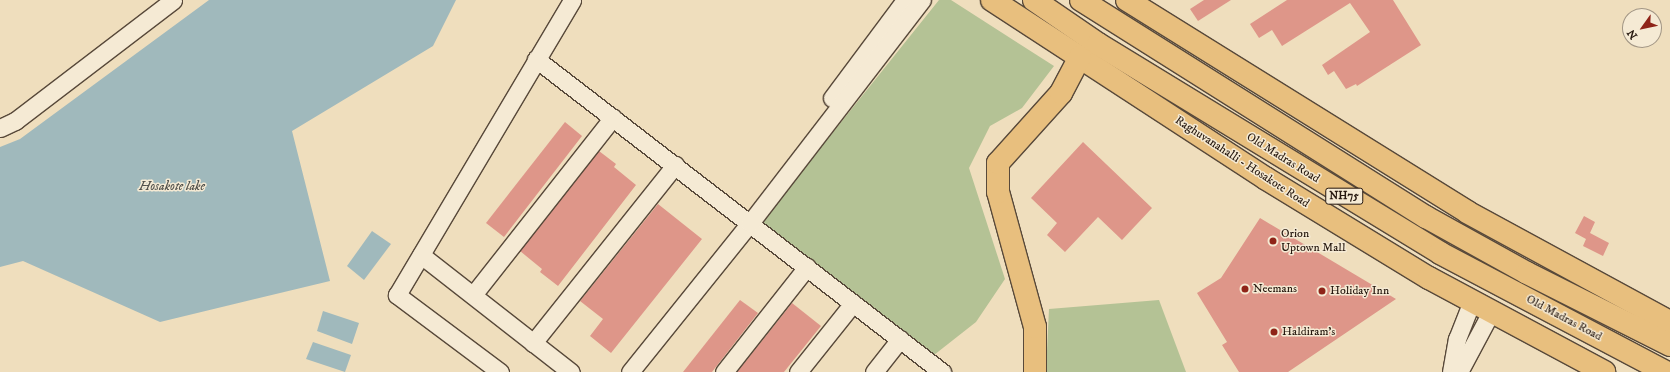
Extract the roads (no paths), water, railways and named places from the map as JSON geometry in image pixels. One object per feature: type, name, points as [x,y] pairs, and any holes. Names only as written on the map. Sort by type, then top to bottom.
[{"type":"main road","name":"Raghuvanahalli - Hosakote Road","points":[[992,0],[1265,178],[1491,312],[1604,372]]},
{"type":"main road","name":"Old Madras Road","points":[[1034,0],[1098,44],[1434,250],[1666,372]]},
{"type":"main road","name":"NH75","points":[[1081,0],[1426,217],[1527,273],[1670,345]]},
{"type":"main road","points":[[1128,0],[1467,212],[1670,322]]},
{"type":"main road","points":[[1035,372],[1035,327],[998,192],[998,163],[1061,93],[1080,57]]},
{"type":"street","points":[[0,128],[15,121],[172,0]]},
{"type":"street","points":[[500,372],[397,295],[572,0]]},
{"type":"street","points":[[630,372],[746,220],[905,0]]},
{"type":"street","points":[[620,372],[746,220],[922,0]]},
{"type":"street","points":[[536,60],[613,117],[942,372]]},
{"type":"street","points":[[473,296],[613,117]]},
{"type":"street","points":[[533,342],[675,165]]},
{"type":"street","points":[[421,255],[570,372]]},
{"type":"street","points":[[724,372],[807,267]]},
{"type":"street","points":[[1451,372],[1457,339],[1472,301]]},
{"type":"street","points":[[798,372],[853,302]]},
{"type":"street","points":[[1459,372],[1491,312]]},
{"type":"street","points":[[874,372],[900,339]]},
{"type":"water","name":"Hosakote lake","points":[[209,0],[456,0],[433,46],[292,131],[330,281],[160,322],[23,261],[0,267],[0,147],[20,139]]},
{"type":"water","points":[[372,231],[391,244],[364,280],[347,266]]},
{"type":"water","points":[[323,311],[359,323],[352,344],[317,331]]},
{"type":"water","points":[[313,342],[351,355],[345,372],[306,359]]},
{"type":"place","name":"Orion Uptown Mall","points":[[1273,241]]},
{"type":"place","name":"Neemans","points":[[1245,289]]},
{"type":"place","name":"Holiday Inn","points":[[1322,291]]},
{"type":"place","name":"Haldiram's","points":[[1274,332]]}]
